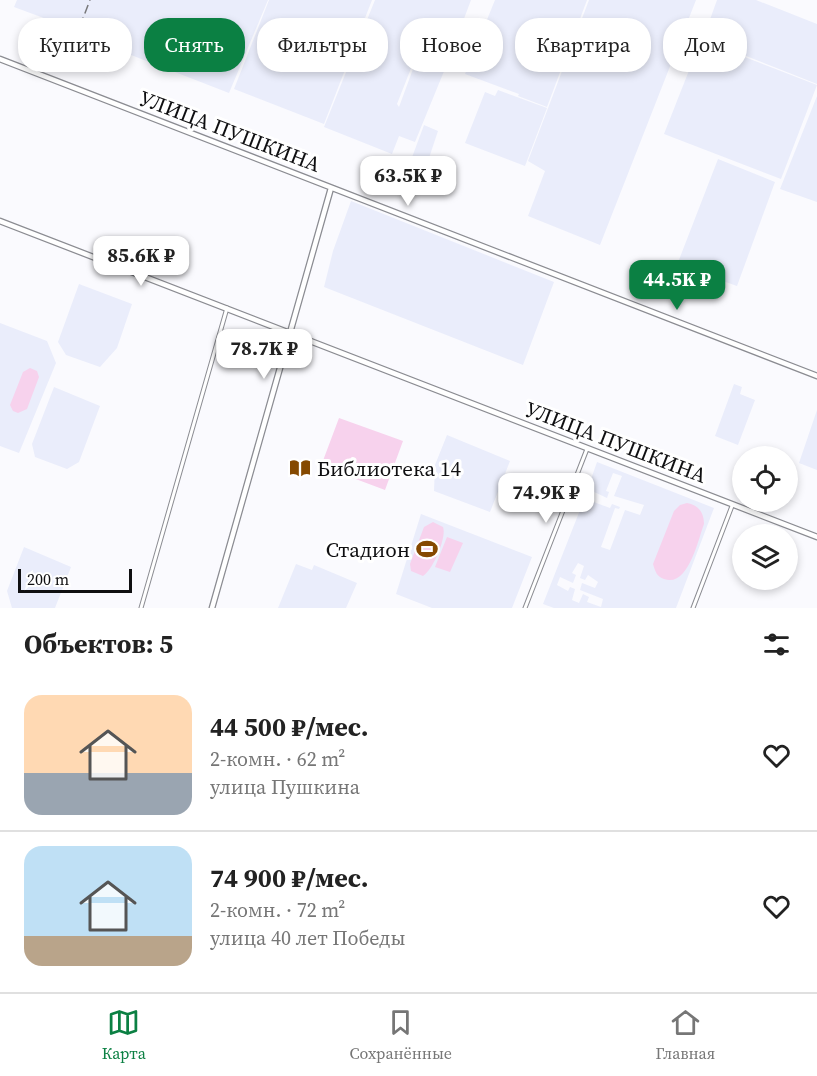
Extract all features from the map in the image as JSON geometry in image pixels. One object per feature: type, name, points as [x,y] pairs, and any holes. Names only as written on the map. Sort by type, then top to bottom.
[{"type":"street","name":"УЛИЦА ПУШКИНА","points":[[0,59],[817,376]]},
{"type":"street","points":[[212,608],[331,188]]},
{"type":"street","name":"УЛИЦА ПУШКИНА","points":[[0,221],[732,506]]},
{"type":"street","points":[[141,608],[227,308]]},
{"type":"street","points":[[525,608],[587,449]]},
{"type":"street","points":[[693,608],[732,506]]},
{"type":"street","name":"УЛИЦА ПУШКИНА","points":[[748,512],[817,537]]},
{"type":"shaded area","points":[[17,0],[268,0],[260,18],[257,18],[257,26],[245,55],[245,18],[144,18],[144,60],[132,55],[132,18],[44,18],[14,7]]},
{"type":"shaded area","points":[[269,0],[372,0],[365,18],[262,18]]},
{"type":"shaded area","points":[[375,0],[471,0],[464,18],[400,18],[400,72],[410,72],[397,104],[399,107],[412,72],[444,72],[415,142],[399,136],[392,154],[324,127],[346,72],[388,72],[388,18],[368,18]]},
{"type":"shaded area","points":[[495,0],[587,0],[580,18],[515,18],[515,72],[560,72],[547,107],[465,74],[466,72],[503,72],[503,18],[488,18]]},
{"type":"shaded area","points":[[589,0],[696,0],[689,18],[663,18],[663,72],[668,72],[600,245],[528,216],[545,171],[528,161],[562,72],[651,72],[651,18],[582,18]]},
{"type":"shaded area","points":[[717,0],[756,0],[817,24],[817,84],[747,56],[747,18],[711,18]]},
{"type":"shaded area","points":[[257,31],[257,72],[344,72],[324,124],[234,89],[241,72],[245,72],[245,61]]},
{"type":"shaded area","points":[[747,58],[817,85],[781,179],[664,134],[688,72],[747,72]]},
{"type":"shaded area","points":[[175,72],[238,72],[229,93]]},
{"type":"shaded area","points":[[498,90],[547,108],[525,166],[465,143],[485,92],[495,96]]},
{"type":"shaded area","points":[[817,96],[817,202],[780,189]]},
{"type":"shaded area","points":[[424,125],[438,131],[426,167],[411,160]]},
{"type":"shaded area","points":[[718,159],[775,182],[737,286],[677,265]]},
{"type":"shaded area","points":[[351,201],[554,282],[523,365],[324,287],[333,251]]},
{"type":"shaded area","points":[[79,284],[132,304],[117,348],[100,367],[66,355],[58,342]]},
{"type":"shaded area","points":[[0,323],[47,341],[56,363],[19,453],[0,446]]},
{"type":"shaded area","points":[[30,368],[37,371],[39,377],[27,409],[18,413],[13,411],[10,405],[23,372]]},
{"type":"shaded area","points":[[734,384],[742,387],[740,394],[755,400],[738,445],[715,436]]},
{"type":"shaded area","points":[[54,387],[100,406],[79,462],[67,469],[35,457],[32,444]]},
{"type":"shaded area","points":[[817,410],[817,470],[799,463]]},
{"type":"shaded area","points":[[339,418],[403,441],[385,490],[321,466]]},
{"type":"shaded area","points":[[447,435],[510,461],[490,512],[434,491],[435,465]]},
{"type":"shaded area","points":[[597,462],[714,508],[676,608],[554,608],[543,604]],"holes":[[[613,473],[622,476],[614,496],[644,505],[640,515],[625,510],[610,550],[601,547],[615,508],[620,507],[612,504],[610,508],[588,500],[592,491],[607,498],[609,492],[606,491]],[[578,563],[584,566],[580,578],[585,580],[588,575],[598,582],[595,588],[582,583],[580,590],[603,599],[601,607],[587,602],[589,597],[583,594],[579,603],[572,600],[575,589],[570,587],[568,591],[557,585],[560,577],[573,583],[576,575],[572,573]]]},
{"type":"shaded area","points":[[687,503],[700,510],[704,524],[686,570],[672,580],[664,579],[658,575],[653,564],[674,511],[680,505]]},
{"type":"shaded area","points":[[421,514],[532,557],[512,608],[432,608],[396,594]]},
{"type":"shaded area","name":"Стадион","points":[[433,522],[443,527],[443,538],[435,560],[423,576],[411,571],[410,564],[424,527]]},
{"type":"shaded area","points":[[447,537],[463,543],[450,572],[435,567]]},
{"type":"shaded area","points":[[24,547],[71,567],[55,608],[12,608],[7,591]]},
{"type":"shaded area","points":[[296,564],[312,570],[314,565],[357,583],[346,608],[278,608]]},
{"type":"railway","points":[[83,18],[90,0]]},
{"type":"place","name":"Библиотека 14","points":[[300,468]]},
{"type":"place","name":"Стадион","points":[[427,549]]}]
